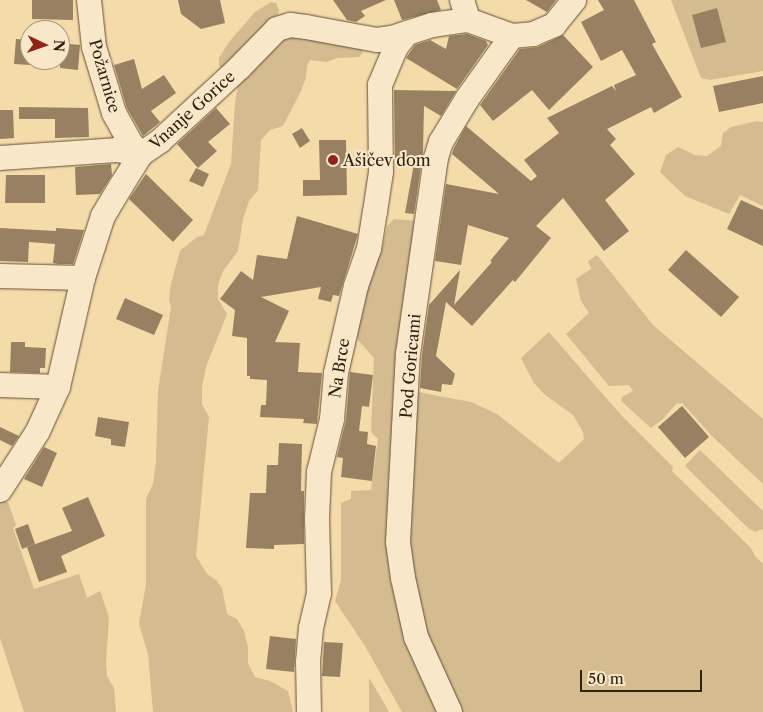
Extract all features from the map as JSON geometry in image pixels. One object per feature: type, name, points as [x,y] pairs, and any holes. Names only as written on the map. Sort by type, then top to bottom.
[{"type":"street","name":"Požarnice","points":[[89,0],[94,47],[114,113],[131,144],[141,154]]},
{"type":"street","name":"Vnanje Gorice","points":[[0,490],[38,431],[58,387],[84,278],[103,216],[141,154],[160,141],[239,68],[277,29],[290,25],[377,40],[432,25],[465,10],[512,36],[533,34],[554,24],[574,0]]},
{"type":"street","name":"Na Brce","points":[[309,712],[308,662],[311,628],[319,594],[317,519],[319,472],[332,419],[336,373],[356,286],[369,249],[375,212],[381,172],[380,85],[396,47],[407,33]]},
{"type":"street","name":"Pod Goricami","points":[[450,712],[416,637],[403,578],[398,542],[408,354],[436,158],[441,142],[467,99],[512,36]]},
{"type":"street","points":[[0,158],[116,150],[141,154]]},
{"type":"street","points":[[0,276],[84,278]]},
{"type":"street","points":[[0,385],[58,387]]},
{"type":"shaded area","points":[[671,0],[763,0],[763,71],[710,80],[701,78]]},
{"type":"shaded area","points":[[271,2],[276,3],[279,10],[277,18],[223,69],[219,66],[219,58],[229,42],[255,12]]},
{"type":"shaded area","points":[[292,33],[360,47],[363,52],[359,57],[337,58],[327,62],[310,60],[301,91],[283,126],[270,130],[261,140],[258,190],[249,201],[243,219],[238,251],[223,271],[218,285],[218,299],[227,314],[206,367],[202,387],[202,404],[209,417],[196,556],[207,574],[216,580],[222,588],[227,614],[237,619],[244,631],[248,647],[248,663],[255,677],[270,681],[288,691],[293,712],[153,712],[148,654],[139,624],[146,584],[146,499],[153,484],[156,461],[158,391],[171,307],[169,299],[171,284],[180,251],[197,237],[204,235],[231,164],[235,104],[239,79],[263,51]]},
{"type":"shaded area","points":[[757,121],[763,122],[763,206],[740,195],[729,214],[685,196],[660,172],[666,155],[678,147],[695,155],[707,156],[721,146],[723,133],[731,127]]},
{"type":"shaded area","points":[[394,219],[418,221],[390,522],[443,712],[402,712],[365,646],[335,601],[341,580],[341,503],[351,499],[351,491],[371,490],[378,439],[371,432],[374,358],[358,340],[356,321],[363,295],[382,249],[387,226]]},
{"type":"shaded area","points":[[597,255],[653,325],[763,419],[763,484],[713,437],[682,403],[676,404],[663,419],[651,428],[621,401],[622,397],[633,391],[629,385],[609,386],[566,334],[589,313],[581,301],[576,279],[591,269],[588,261]]},
{"type":"shaded area","points":[[549,332],[621,415],[673,467],[672,471],[751,548],[755,556],[763,564],[763,712],[456,712],[441,678],[409,579],[413,391],[471,402],[497,414],[559,463],[584,439],[583,432],[573,415],[544,394],[534,383],[521,358]]},
{"type":"shaded area","points":[[700,450],[763,511],[763,529],[755,532],[749,529],[685,466]]},
{"type":"shaded area","points":[[2,501],[8,502],[16,525],[13,528],[34,589],[79,574],[87,598],[100,591],[109,617],[106,663],[107,676],[114,688],[116,712],[24,712],[0,638],[0,503]]},
{"type":"shaded area","points":[[369,678],[380,696],[389,712],[369,712]]},
{"type":"building","points":[[32,0],[73,0],[73,20],[32,19]]},
{"type":"building","points":[[178,0],[220,0],[225,23],[201,29],[181,14]]},
{"type":"building","points":[[333,0],[386,0],[361,11],[365,16],[356,22],[347,20]]},
{"type":"building","points":[[394,0],[437,0],[441,10],[402,20]]},
{"type":"building","points":[[526,0],[556,0],[547,12]]},
{"type":"building","points":[[598,0],[634,0],[656,42],[652,44],[682,97],[654,113],[651,107],[607,129],[616,139],[610,145],[635,174],[605,200],[629,231],[604,251],[563,198],[536,226],[551,238],[515,282],[513,280],[472,326],[446,302],[436,356],[455,374],[452,385],[442,384],[441,392],[420,388],[422,355],[429,305],[460,270],[454,305],[492,262],[490,261],[509,238],[468,225],[461,265],[435,261],[446,184],[499,194],[452,154],[454,148],[466,126],[531,181],[537,176],[524,160],[559,133],[547,118],[612,86],[616,91],[614,85],[636,75],[622,50],[601,61],[581,22],[604,10]]},
{"type":"building","points":[[717,8],[726,42],[701,48],[692,15]]},
{"type":"building","points":[[467,34],[486,41],[488,45],[457,89],[406,58],[415,45],[430,40],[446,49],[449,36]]},
{"type":"building","points":[[563,35],[593,67],[549,110],[532,90],[493,121],[480,105],[520,49],[538,47]]},
{"type":"building","points":[[16,39],[20,39],[20,64],[14,64]]},
{"type":"building","points":[[70,44],[80,45],[78,70],[70,69]]},
{"type":"building","points":[[134,59],[142,89],[164,75],[176,93],[151,111],[160,122],[143,136],[127,108],[114,65]]},
{"type":"building","points":[[763,76],[763,103],[719,112],[713,86]]},
{"type":"building","points":[[394,90],[456,91],[441,116],[424,106],[423,152],[414,214],[405,213],[415,158],[395,158]]},
{"type":"building","points":[[19,107],[88,108],[89,137],[55,138],[55,119],[19,119]]},
{"type":"building","points":[[216,108],[230,124],[208,142],[217,151],[198,168],[177,144]]},
{"type":"building","points":[[0,110],[13,110],[14,138],[0,139]]},
{"type":"building","points":[[302,128],[310,141],[300,148],[292,134]]},
{"type":"building","name":"Ašičev dom","points":[[319,140],[346,140],[347,195],[303,196],[303,180],[320,180]]},
{"type":"building","points":[[111,164],[112,175],[100,194],[76,195],[75,167]]},
{"type":"building","points":[[196,168],[209,174],[203,187],[189,181]]},
{"type":"building","points":[[146,174],[193,220],[173,242],[129,199]]},
{"type":"building","points":[[6,175],[45,175],[45,203],[5,203]]},
{"type":"building","points":[[741,200],[763,210],[763,246],[727,229]]},
{"type":"building","points":[[297,216],[358,234],[339,296],[333,295],[331,302],[318,299],[321,287],[261,297],[289,311],[275,342],[300,343],[298,372],[322,373],[317,424],[303,423],[304,419],[260,417],[261,405],[266,405],[267,380],[250,379],[250,376],[247,376],[247,338],[232,336],[235,310],[220,299],[241,271],[253,280],[257,255],[287,259]]},
{"type":"building","points":[[0,228],[56,231],[56,228],[84,230],[73,264],[58,264],[53,263],[55,244],[29,242],[28,262],[0,261]]},
{"type":"building","points":[[686,250],[739,297],[721,317],[668,270]]},
{"type":"building","points":[[125,298],[163,315],[154,335],[116,319]]},
{"type":"building","points":[[11,342],[25,342],[25,347],[46,348],[45,368],[40,368],[40,373],[10,372]]},
{"type":"building","points":[[350,372],[373,375],[369,407],[362,406],[359,431],[368,432],[367,444],[376,446],[372,481],[341,477],[343,458],[337,457],[346,420]]},
{"type":"building","points":[[682,406],[709,437],[685,458],[658,427]]},
{"type":"building","points":[[98,417],[129,422],[125,447],[111,445],[111,439],[95,436]]},
{"type":"building","points":[[0,427],[19,436],[12,446],[0,440]]},
{"type":"building","points":[[279,443],[302,444],[301,491],[304,491],[304,544],[274,545],[274,549],[246,548],[250,493],[266,493],[267,465],[278,465]]},
{"type":"building","points":[[44,447],[57,453],[42,487],[24,479]]},
{"type":"building","points":[[88,497],[105,536],[61,556],[67,572],[39,582],[27,547],[72,531],[62,508]]},
{"type":"building","points":[[28,524],[35,544],[22,549],[15,529]]},
{"type":"building","points":[[270,636],[296,639],[294,672],[266,669]]},
{"type":"building","points":[[324,642],[343,643],[340,677],[322,676]]},
{"type":"place","name":"Ašičev dom","points":[[333,160]]}]
